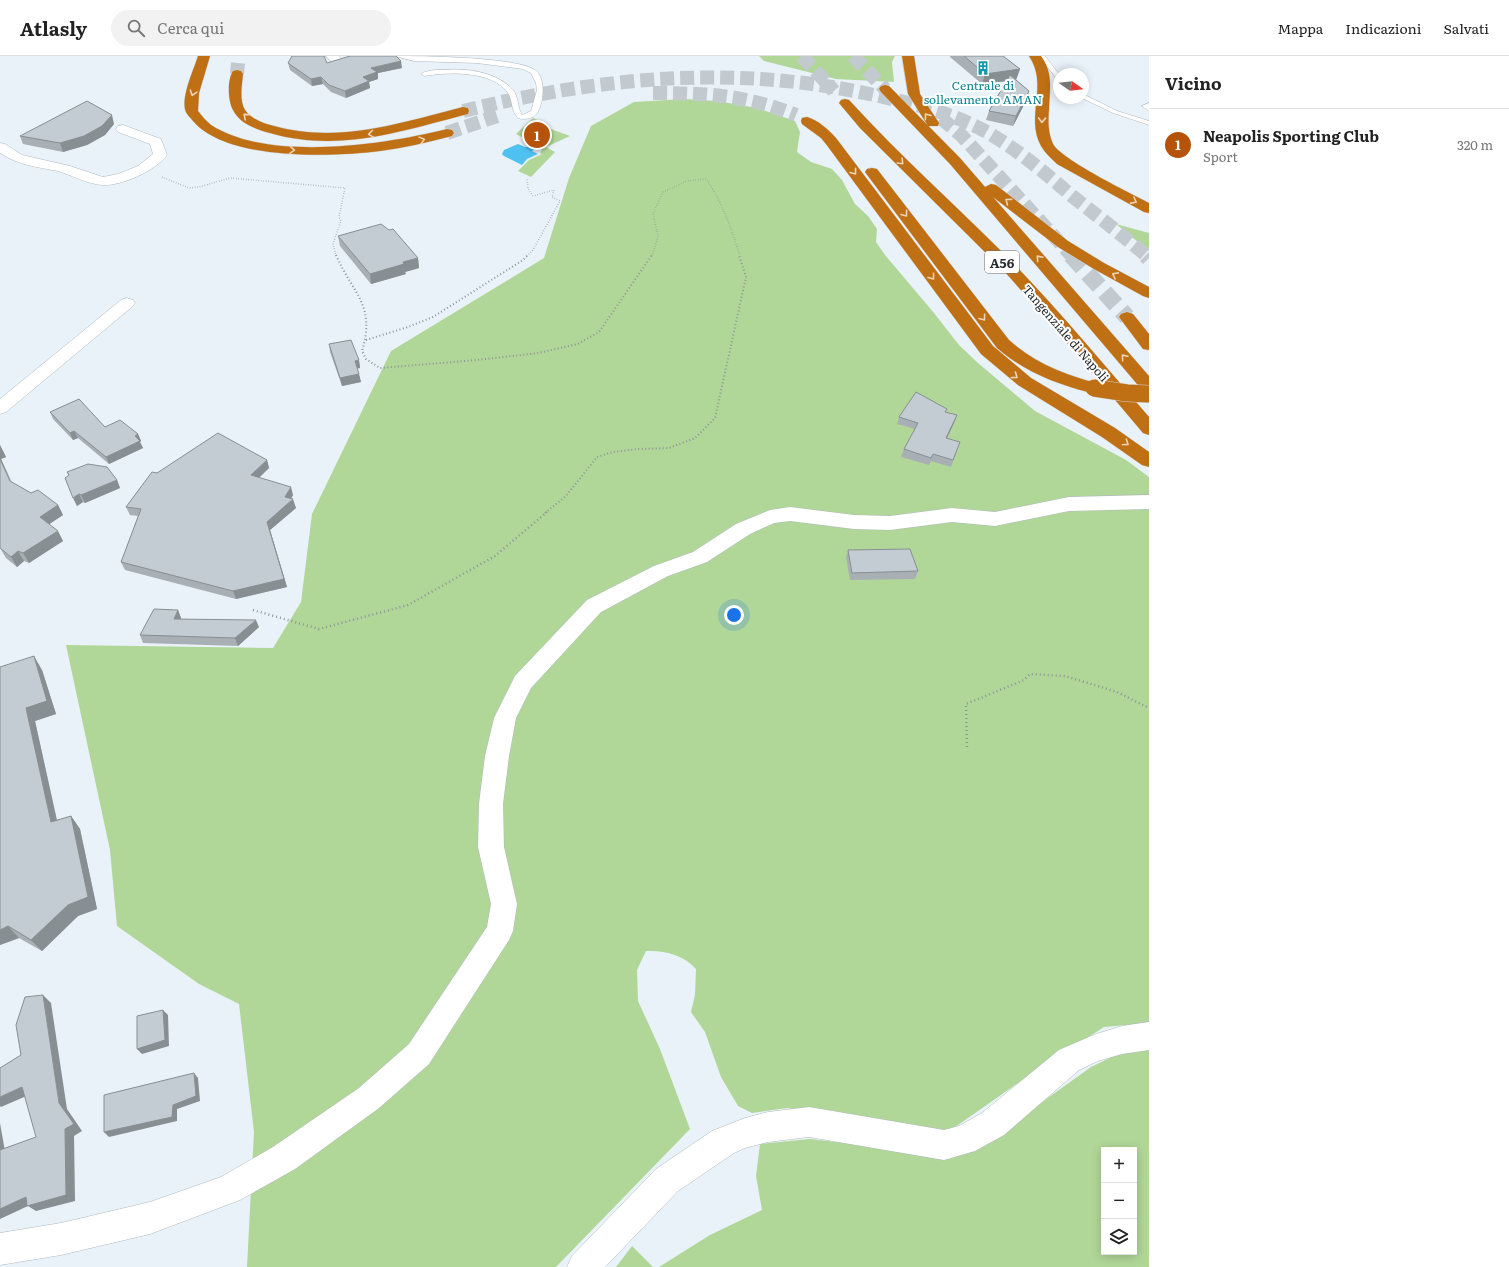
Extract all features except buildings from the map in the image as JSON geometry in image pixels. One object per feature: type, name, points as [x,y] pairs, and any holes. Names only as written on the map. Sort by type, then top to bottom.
[{"type":"highway","points":[[204,56],[191,99],[192,111],[203,124],[218,134],[243,143],[274,149],[304,151],[343,150],[378,148],[412,142],[447,133]]},
{"type":"highway","points":[[908,56],[912,88],[917,102],[930,119],[955,161],[1064,244],[1099,266],[1149,293]]},
{"type":"highway","points":[[1035,56],[1040,61],[1044,71],[1042,125],[1043,135],[1047,145],[1062,161],[1149,209]]},
{"type":"highway","points":[[237,74],[235,90],[238,109],[246,118],[256,124],[272,130],[293,134],[315,137],[376,134],[463,111]]},
{"type":"highway","name":"Tangenziale di Napoli","points":[[885,89],[955,161],[1149,387]]},
{"type":"highway","name":"Tangenziale di Napoli","points":[[914,203],[865,142],[846,105],[900,162],[1010,269],[1149,429]]},
{"type":"highway","points":[[1149,394],[1128,393],[1094,388],[1068,382],[1040,371],[1015,356],[996,336],[863,161],[840,140],[801,118],[826,135],[831,141],[987,350],[997,360],[1027,384],[1111,433],[1149,461]]},
{"type":"highway","points":[[950,251],[1016,344],[1045,367],[1071,381],[1094,388]]},
{"type":"highway","points":[[1127,317],[1149,345]]},
{"type":"street","points":[[0,147],[17,158],[65,169],[102,181],[121,178],[140,170],[160,155],[156,142],[123,129]]},
{"type":"street","points":[[0,408],[127,303]]},
{"type":"street","points":[[0,1250],[61,1239],[150,1218],[229,1189],[284,1158],[369,1098],[419,1054],[500,931],[504,904],[491,846],[491,804],[505,718],[523,682],[594,606],[661,571],[700,557],[743,529],[770,517],[790,514],[854,522],[890,523],[952,516],[995,519],[1069,504],[1149,502]]},
{"type":"street","points":[[583,1267],[667,1180],[723,1142],[745,1133],[768,1127],[809,1122],[944,1145],[964,1140],[993,1124],[1070,1060],[1096,1048],[1122,1040],[1149,1036]]},
{"type":"lane","points":[[398,56],[414,59],[477,61],[524,67],[534,72],[539,82],[540,90],[534,112],[526,117],[520,117],[517,114],[511,92],[500,83],[482,75],[455,71],[424,74]]},
{"type":"lane","points":[[1042,56],[1053,70]]},
{"type":"lane","points":[[1089,99],[1115,112],[1149,123]]},
{"type":"lane","points":[[1149,105],[1145,106],[1149,109]]},
{"type":"path","points":[[140,170],[188,188],[230,178],[345,188],[339,217],[341,220],[333,247],[346,276],[356,290],[365,309],[367,327],[366,340],[362,352],[366,359],[380,368],[477,360],[538,352],[578,344],[599,332],[654,254],[658,236],[653,214],[663,192],[687,181],[706,179],[716,193],[728,218],[746,277],[715,418],[695,438],[669,448],[638,448],[613,452],[597,457],[566,496],[495,556],[408,606],[319,629],[253,610]]},
{"type":"path","points":[[366,340],[408,327],[433,317],[523,260],[533,250],[560,201],[552,196],[554,190],[533,196],[528,189],[526,179]]},
{"type":"path","points":[[967,747],[966,704],[1024,680],[1030,674],[1064,676],[1117,692],[1149,708]]},
{"type":"green space","points":[[759,56],[895,56],[892,62],[894,82],[836,79],[764,61]]},
{"type":"green space","points":[[684,99],[717,101],[757,108],[795,121],[800,132],[797,152],[811,162],[832,169],[842,180],[855,204],[868,216],[877,229],[876,242],[885,255],[959,345],[1035,411],[1126,460],[1149,477],[1149,1023],[1104,1027],[1028,1076],[958,1125],[941,1134],[787,1108],[752,1113],[738,1106],[721,1077],[705,1032],[691,1012],[695,995],[696,969],[686,960],[673,954],[660,951],[646,951],[637,970],[638,1001],[660,1049],[690,1129],[556,1267],[247,1267],[254,1132],[239,1004],[199,984],[117,926],[110,850],[66,645],[273,648],[301,602],[312,514],[391,351],[544,258],[569,178],[591,126],[634,102]]},
{"type":"green space","points":[[533,118],[543,123],[540,125],[570,136],[546,147],[555,152],[531,177],[518,171],[529,160],[542,154],[540,153],[543,148],[516,134]]},
{"type":"green space","points":[[1116,224],[1149,233],[1149,251]]},
{"type":"green space","points":[[1149,1047],[1149,1267],[659,1267],[710,1235],[762,1210],[756,1176],[760,1144],[810,1139],[947,1155],[1010,1125],[1091,1067],[1122,1052]]},
{"type":"green space","points":[[632,1246],[653,1267],[616,1267]]},
{"type":"water","points":[[518,144],[525,147],[532,147],[534,149],[532,151],[538,154],[527,159],[522,165],[502,154],[504,150]]},
{"type":"tunnel","points":[[802,56],[830,87]]},
{"type":"tunnel","points":[[853,56],[885,89]]},
{"type":"tunnel","points":[[237,74],[238,63]]},
{"type":"tunnel","points":[[463,111],[515,99],[566,90],[617,83],[668,79],[719,77],[770,80],[830,87]]},
{"type":"tunnel","points":[[830,87],[916,105],[957,118],[983,130],[1029,161],[1147,256]]},
{"type":"tunnel","points":[[830,87],[834,91]]},
{"type":"tunnel","points":[[653,93],[726,96],[760,103],[796,115]]},
{"type":"tunnel","points":[[447,133],[497,116]]},
{"type":"tunnel","points":[[941,118],[962,136],[1072,256]]},
{"type":"tunnel","points":[[1071,255],[1127,317]]},
{"type":"place","name":"Centrale di sollevamento AMAN","points":[[983,68]]},
{"type":"place","name":"Neapolis Sporting Club","points":[[537,135]]}]
